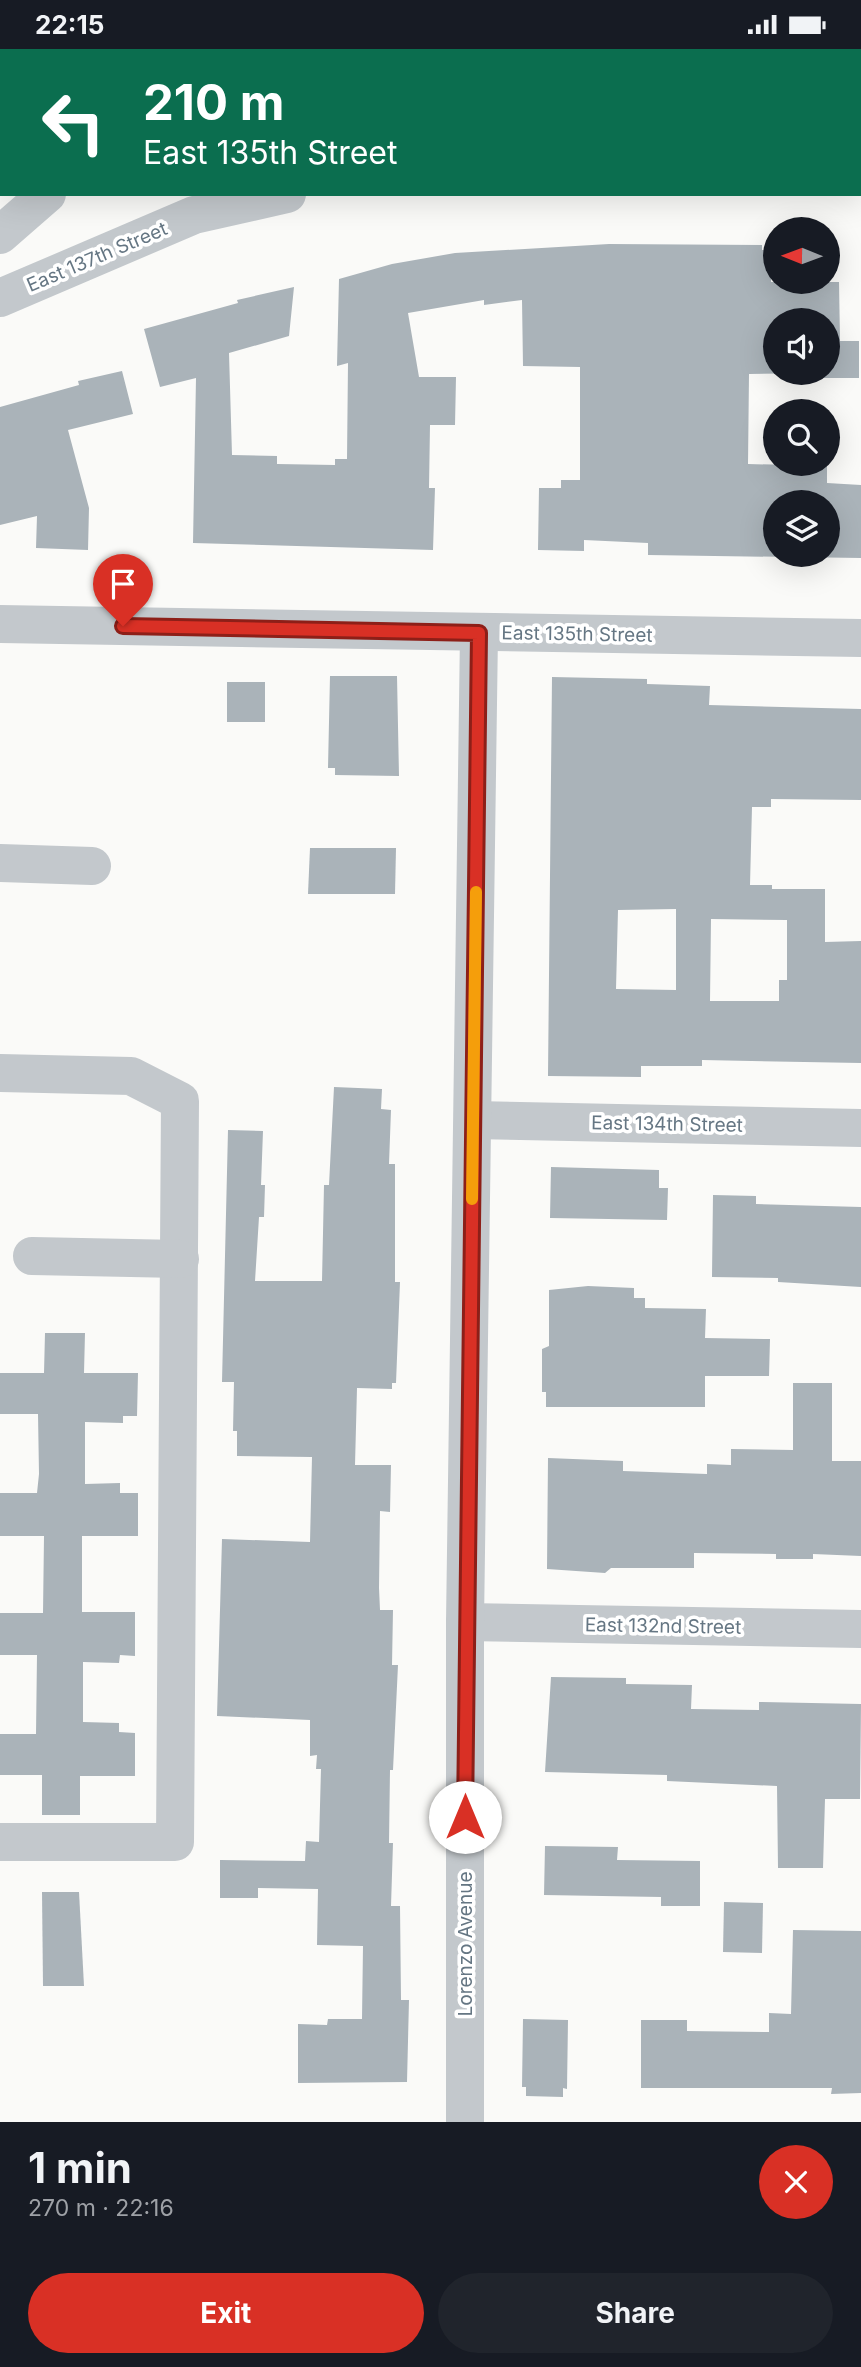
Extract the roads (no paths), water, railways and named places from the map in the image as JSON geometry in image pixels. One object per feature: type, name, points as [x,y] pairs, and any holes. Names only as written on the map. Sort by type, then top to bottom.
[{"type":"street","points":[[0,235],[45,196]]},
{"type":"street","name":"East 137th Street","points":[[0,298],[187,205],[269,196]]},
{"type":"street","name":"East 135th Street","points":[[0,624],[861,638]]},
{"type":"street","name":"Lorenzo Avenue","points":[[465,2122],[465,1622],[479,633]]},
{"type":"street","points":[[0,863],[92,866]]},
{"type":"street","points":[[0,1073],[131,1076],[180,1101],[175,1842],[0,1842]]},
{"type":"street","name":"East 134th Street","points":[[473,1120],[861,1128]]},
{"type":"street","points":[[32,1256],[180,1259]]},
{"type":"street","name":"East 132nd Street","points":[[465,1622],[861,1629]]}]
